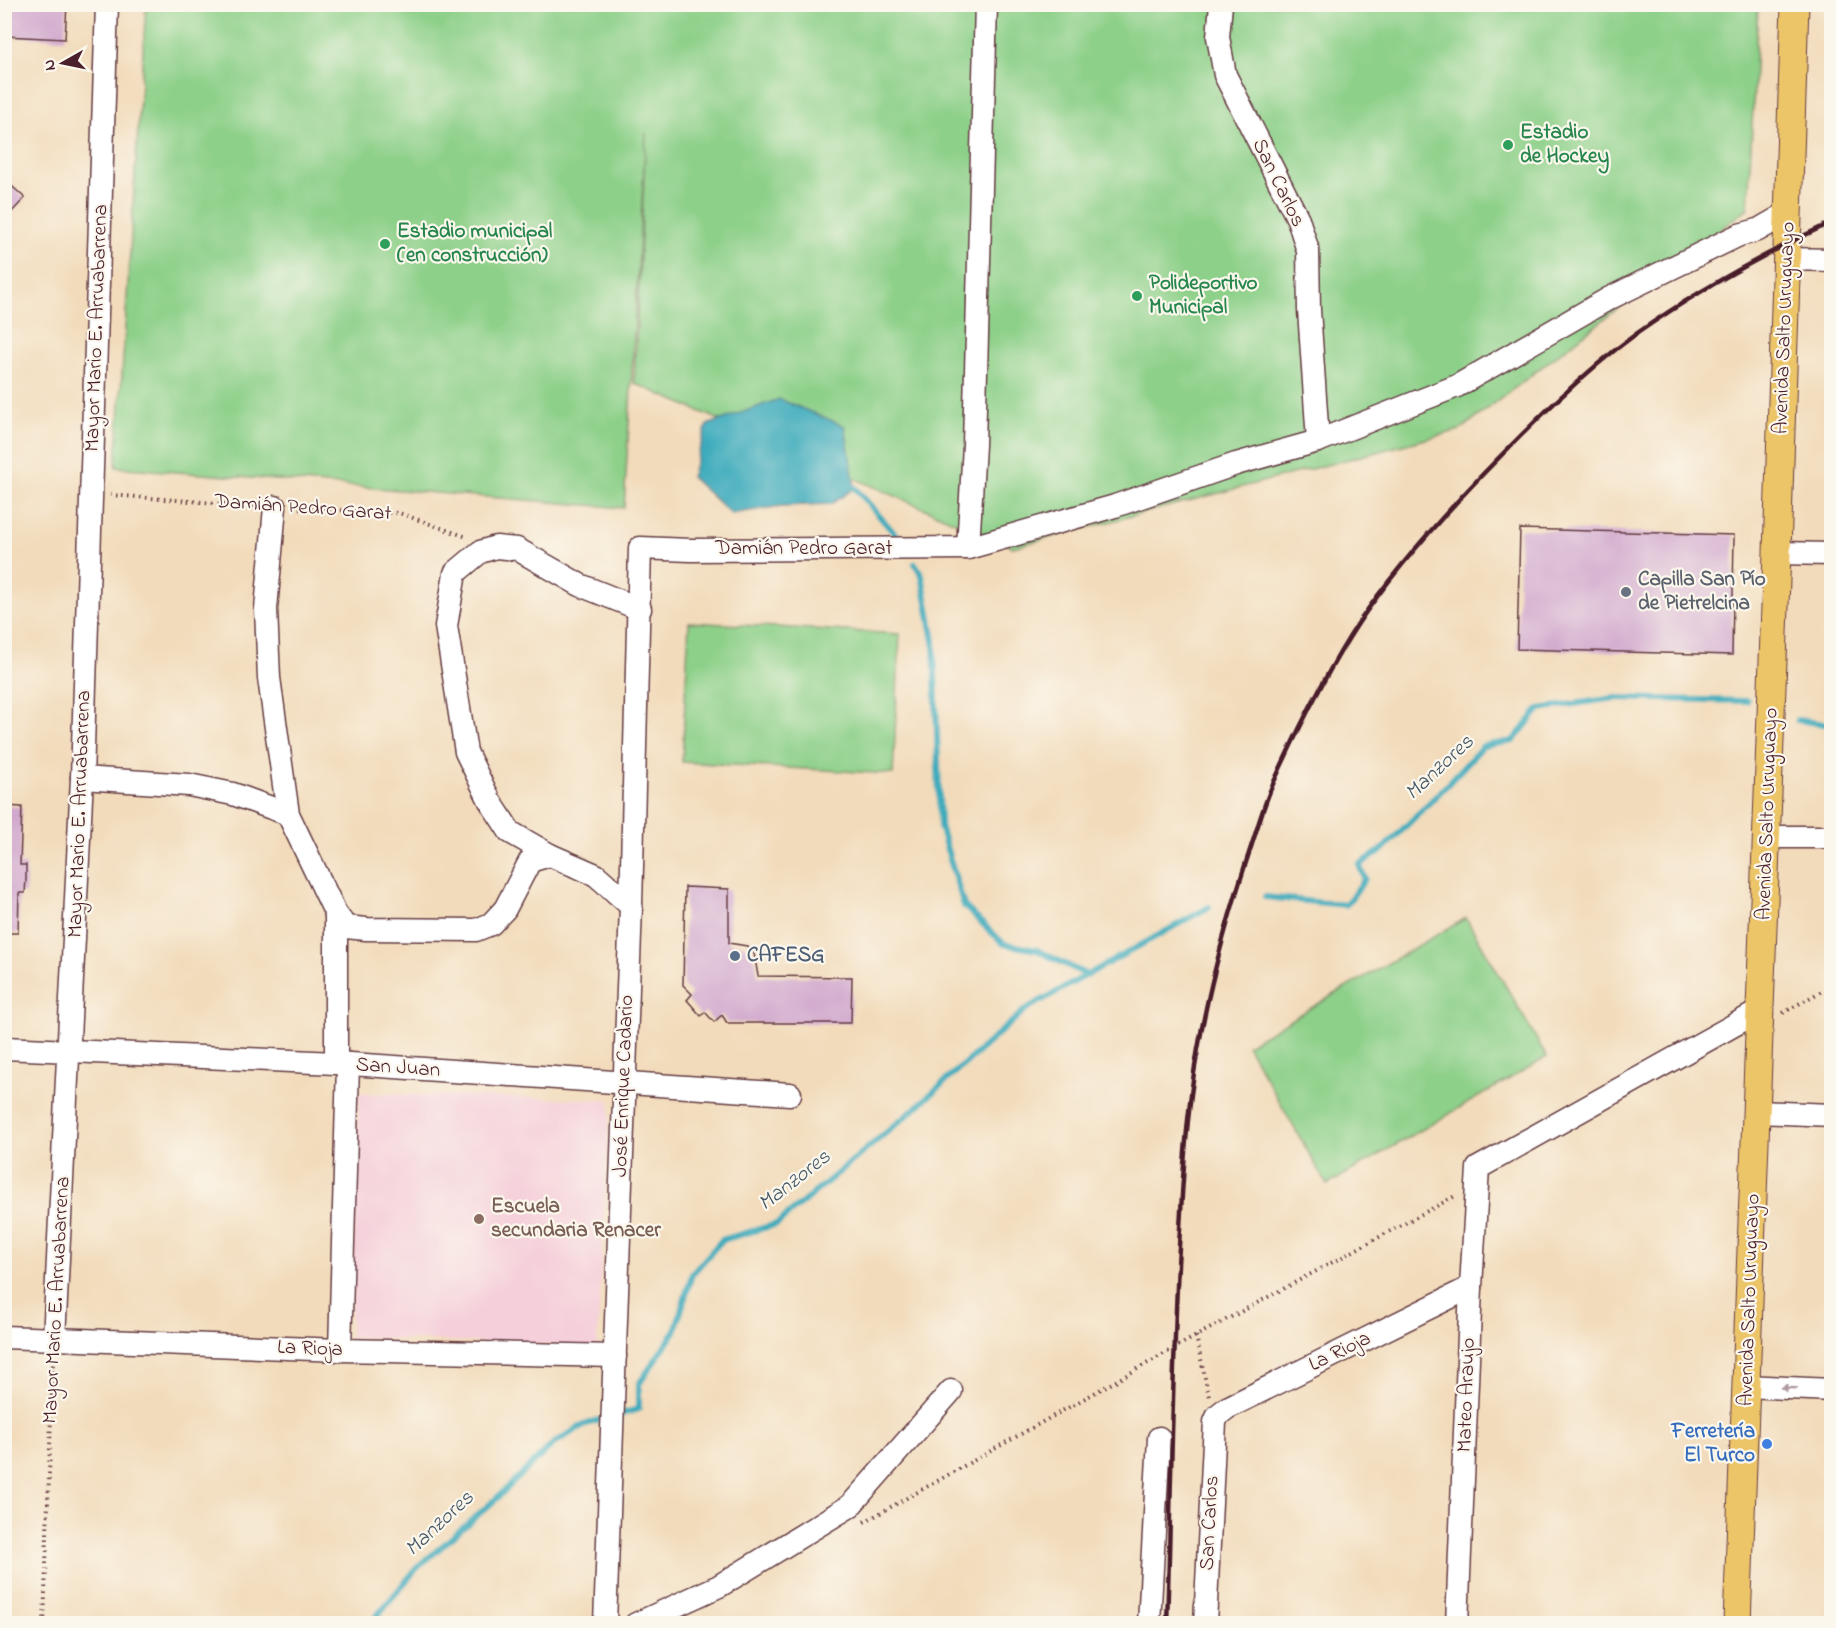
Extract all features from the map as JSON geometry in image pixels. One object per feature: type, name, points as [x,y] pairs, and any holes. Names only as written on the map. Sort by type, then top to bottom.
[{"type":"main road","name":"Avenida Salto Uruguayo","points":[[1737,1623],[1761,1018],[1794,4]]},
{"type":"street","name":"Mayor Mario E. Arruabarrena","points":[[54,1339],[82,778],[107,4]]},
{"type":"street","points":[[968,548],[974,445],[986,4]]},
{"type":"street","name":"San Carlos","points":[[1221,4],[1218,37],[1224,75],[1298,219],[1308,251],[1309,310],[1318,441]]},
{"type":"street","name":"Damián Pedro Garat","points":[[640,548],[690,550],[968,548],[1115,506],[1236,464],[1318,441],[1457,386],[1608,299],[1739,235],[1758,230],[1789,212]]},
{"type":"street","points":[[1787,259],[1832,260]]},
{"type":"street","points":[[276,507],[266,609],[269,678],[288,814],[336,914],[346,927],[476,930],[491,924],[505,909],[530,861],[550,855]]},
{"type":"street","points":[[631,906],[596,875],[550,855],[510,832],[490,801],[466,752],[446,626],[454,573],[480,552],[496,547],[517,549],[580,585],[640,609]]},
{"type":"street","name":"José Enrique Cadario","points":[[605,1623],[631,906],[640,548]]},
{"type":"street","points":[[1777,553],[1832,554]]},
{"type":"street","points":[[82,778],[189,785],[233,794],[288,814]]},
{"type":"street","points":[[1767,837],[1832,837]]},
{"type":"street","points":[[336,914],[342,1064],[340,1350]]},
{"type":"street","name":"Mateo Araujo","points":[[1457,1623],[1478,1167],[1761,1018]]},
{"type":"street","name":"San Juan","points":[[4,1048],[342,1064],[790,1094]]},
{"type":"street","points":[[1756,1112],[1832,1115]]},
{"type":"street","name":"La Rioja","points":[[1215,1422],[1223,1410],[1471,1287]]},
{"type":"street","name":"La Rioja","points":[[4,1337],[340,1350],[615,1356]]},
{"type":"street","points":[[1746,1386],[1832,1390]]},
{"type":"street","points":[[636,1623],[719,1586],[850,1506],[951,1391]]},
{"type":"street","name":"San Carlos","points":[[1205,1623],[1215,1422]]},
{"type":"street","points":[[1149,1623],[1160,1438]]},
{"type":"path","name":"Damián Pedro Garat","points":[[92,493],[276,507],[399,513],[496,547]]},
{"type":"path","points":[[1761,1018],[1832,985]]},
{"type":"path","points":[[863,1523],[1196,1336],[1215,1422]]},
{"type":"path","name":"Mayor Mario E. Arruabarrena","points":[[44,1623],[54,1339]]},
{"type":"shaded area","name":"Escuela secundaria Renacer","points":[[359,1093],[610,1100],[597,1347],[350,1337]]},
{"type":"green space","name":"Polideportivo Municipal","points":[[146,5],[1758,5],[1748,208],[1460,430],[1013,547],[634,383],[646,133],[624,508],[116,467]]},
{"type":"green space","points":[[689,622],[900,634],[893,774],[682,762]]},
{"type":"green space","points":[[1466,918],[1547,1057],[1327,1185],[1247,1045]]},
{"type":"water","points":[[779,399],[845,426],[855,488],[831,504],[781,506],[731,514],[691,477],[707,425]]},
{"type":"building","points":[[4,4],[67,4],[65,39],[4,36]]},
{"type":"building","points":[[4,179],[25,198],[4,220]]},
{"type":"building","name":"Capilla San Pío de Pietrelcina","points":[[1520,529],[1734,535],[1732,655],[1517,649]]},
{"type":"building","points":[[4,806],[22,807],[20,865],[26,865],[26,879],[25,893],[19,893],[18,933],[4,933]]},
{"type":"building","name":"CAFESG","points":[[685,887],[729,889],[729,943],[747,946],[754,953],[758,976],[852,977],[851,1023],[727,1023],[722,1015],[714,1022],[705,1012],[701,1016],[687,1000],[692,994],[683,985]]},
{"type":"waterway","points":[[855,488],[895,534]]},
{"type":"waterway","points":[[915,564],[922,575],[934,641],[940,826],[964,906],[1004,944],[1037,950],[1087,975]]},
{"type":"waterway","name":"Manzores","points":[[1265,897],[1346,905],[1365,879],[1359,865],[1383,849],[1483,746],[1513,741],[1539,709],[1615,698],[1747,701]]},
{"type":"waterway","name":"Manzores","points":[[1797,720],[1832,725]]},
{"type":"waterway","name":"Manzores","points":[[617,1415],[639,1409],[639,1384],[675,1331],[692,1274],[722,1240],[777,1224],[912,1111],[1026,1009],[1209,907]]},
{"type":"waterway","name":"Manzores","points":[[370,1624],[417,1568],[496,1499],[553,1444],[585,1424],[607,1418]]},
{"type":"railway","points":[[1167,1624],[1178,1265],[1190,1103],[1208,998],[1235,897],[1267,799],[1292,743],[1335,661],[1387,583],[1449,510],[1537,419],[1595,366],[1659,318],[1731,274],[1832,222]]},
{"type":"place","name":"Estadio de Hockey","points":[[1508,145]]},
{"type":"place","name":"Estadio municipal (en construcción)","points":[[385,244]]},
{"type":"place","name":"Polideportivo Municipal","points":[[1137,296]]},
{"type":"place","name":"Capilla San Pío de Pietrelcina","points":[[1626,592]]},
{"type":"place","name":"CAFESG","points":[[735,956]]},
{"type":"place","name":"Escuela secundaria Renacer","points":[[479,1219]]},
{"type":"place","name":"Ferretería El Turco","points":[[1767,1444]]}]
